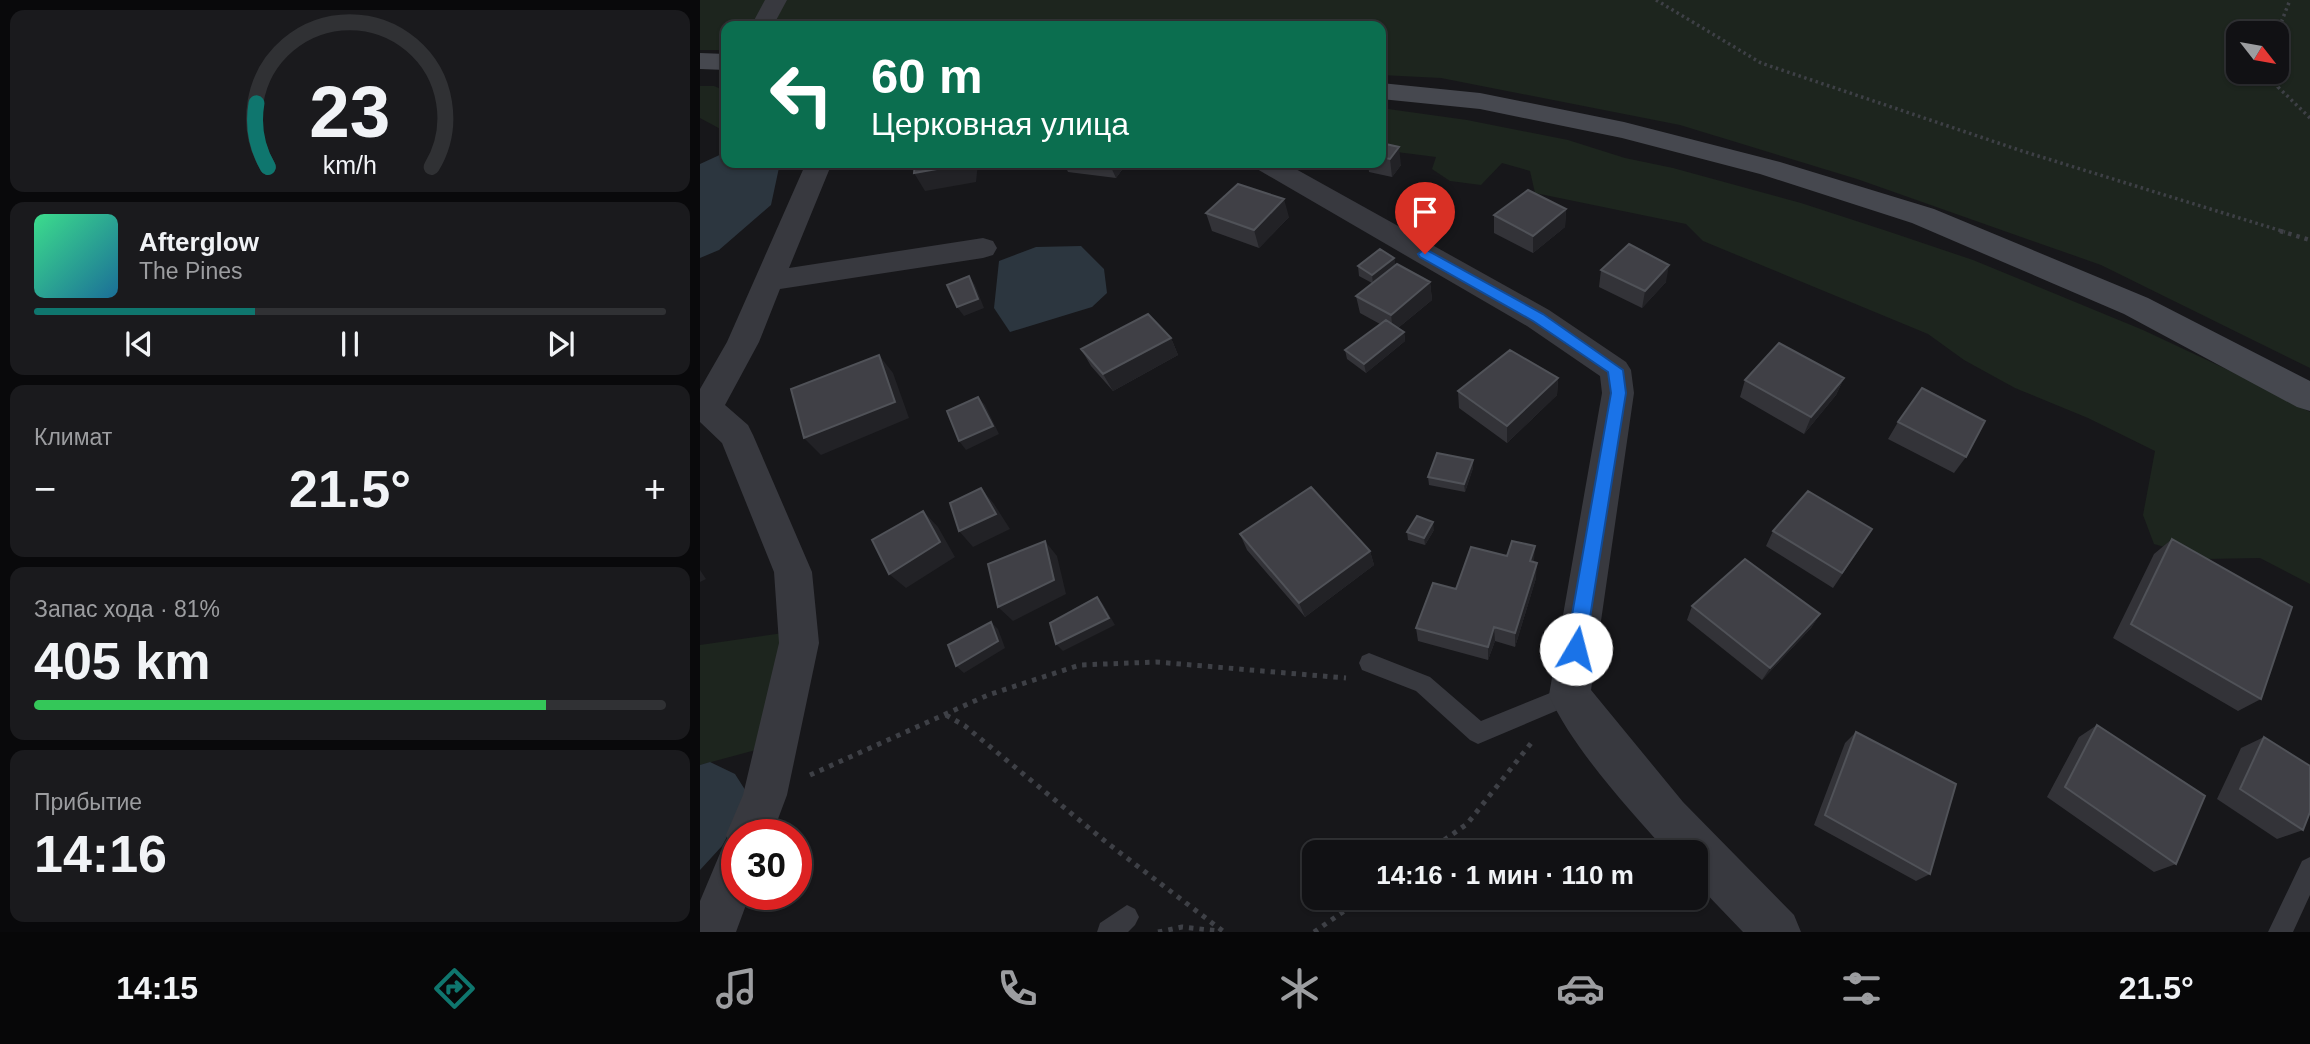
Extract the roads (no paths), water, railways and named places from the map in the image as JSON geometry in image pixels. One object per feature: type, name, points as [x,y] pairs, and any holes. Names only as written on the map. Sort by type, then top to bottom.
[{"type":"main road","points":[[700,61],[721,62]]},
{"type":"main road","points":[[1386,92],[1480,101],[1624,130],[1770,168],[1923,216],[2136,306],[2310,397]]},
{"type":"street","points":[[765,21],[776,0]]},
{"type":"street","points":[[756,819],[765,795],[799,643],[793,572],[736,435],[703,405],[743,342],[817,168]]},
{"type":"street","points":[[1275,168],[1538,318],[1615,370],[1618,393],[1578,626],[1570,695],[1609,751],[1735,891],[1777,932]]},
{"type":"street","points":[[769,281],[983,248]]},
{"type":"street","points":[[712,932],[721,909]]},
{"type":"lane","points":[[1362,671],[1423,684],[1478,733],[1570,695]]},
{"type":"lane","points":[[2280,932],[2310,869]]}]
